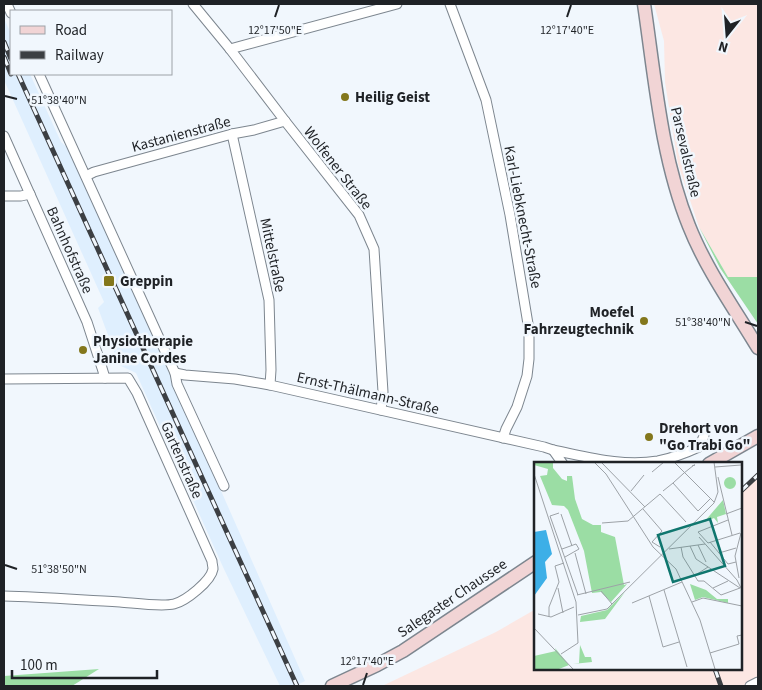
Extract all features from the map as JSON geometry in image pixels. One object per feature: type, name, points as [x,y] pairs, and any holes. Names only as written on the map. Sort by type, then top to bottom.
[{"type":"street","name":"Wolfener Straße","points":[[193,4],[359,215],[374,249],[383,392],[381,410]]},
{"type":"street","points":[[230,49],[397,4]]},
{"type":"street","name":"Karl-Liebknecht-Straße","points":[[450,4],[486,100],[510,215],[529,330],[527,376],[517,407],[503,438]]},
{"type":"street","name":"Parsevalstraße","points":[[644,4],[666,148],[680,202],[701,252],[758,348]]},
{"type":"street","points":[[39,75],[175,373],[177,384],[224,486]]},
{"type":"street","name":"Kastanienstraße","points":[[86,176],[232,134],[285,121]]},
{"type":"street","name":"Mittelstraße","points":[[232,134],[269,300],[270,385]]},
{"type":"street","name":"Bahnhofstraße","points":[[4,136],[87,322],[105,378]]},
{"type":"street","points":[[4,196],[30,194]]},
{"type":"street","name":"Ernst-Thälmann-Straße","points":[[175,373],[235,379],[270,385],[553,450],[619,462]]},
{"type":"street","points":[[4,379],[105,378]]},
{"type":"street","name":"Gartenstraße","points":[[4,596],[166,605],[174,604],[190,596],[209,577],[213,568],[212,561],[137,393],[128,378],[105,378]]},
{"type":"street","name":"Ernst-Thälmann-Straße","points":[[642,462],[659,461],[680,455],[699,447],[704,436]]},
{"type":"street","points":[[712,462],[758,436]]},
{"type":"street","points":[[553,450],[562,462]]},
{"type":"street","name":"Salegaster Chaussee","points":[[332,686],[377,666],[396,655],[534,563]]},
{"type":"street","points":[[750,686],[758,682]]},
{"type":"shaded area","points":[[654,4],[758,4],[758,277],[728,277],[699,227],[678,164],[665,82],[664,41]]},
{"type":"shaded area","points":[[4,18],[10,32],[10,75],[30,75],[61,142],[71,151],[305,681],[295,686],[280,686],[223,567],[136,373],[119,365],[98,308],[104,302],[4,80]]},
{"type":"shaded area","points":[[758,479],[758,686],[382,686],[496,632],[534,610],[534,670],[742,670],[742,488]]},
{"type":"green space","points":[[699,227],[728,277],[758,277],[758,324],[720,268]]},
{"type":"green space","points":[[99,669],[72,686],[4,686],[4,676]]},
{"type":"railway","points":[[4,42],[10,57]]},
{"type":"railway","points":[[4,57],[10,72]]},
{"type":"railway","points":[[18,75],[297,686]]},
{"type":"railway","points":[[742,490],[758,475]]},
{"type":"railway","points":[[715,670],[721,686]]},
{"type":"place","name":"Heilig Geist","points":[[345,97]]},
{"type":"place","name":"Greppin","points":[[109,281]]},
{"type":"place","name":"Moefel Fahrzeugtechnik","points":[[644,321]]},
{"type":"place","name":"Physiotherapie Janine Cordes","points":[[83,350]]},
{"type":"place","name":"Drehort von \"Go Trabi Go\"","points":[[649,437]]}]
